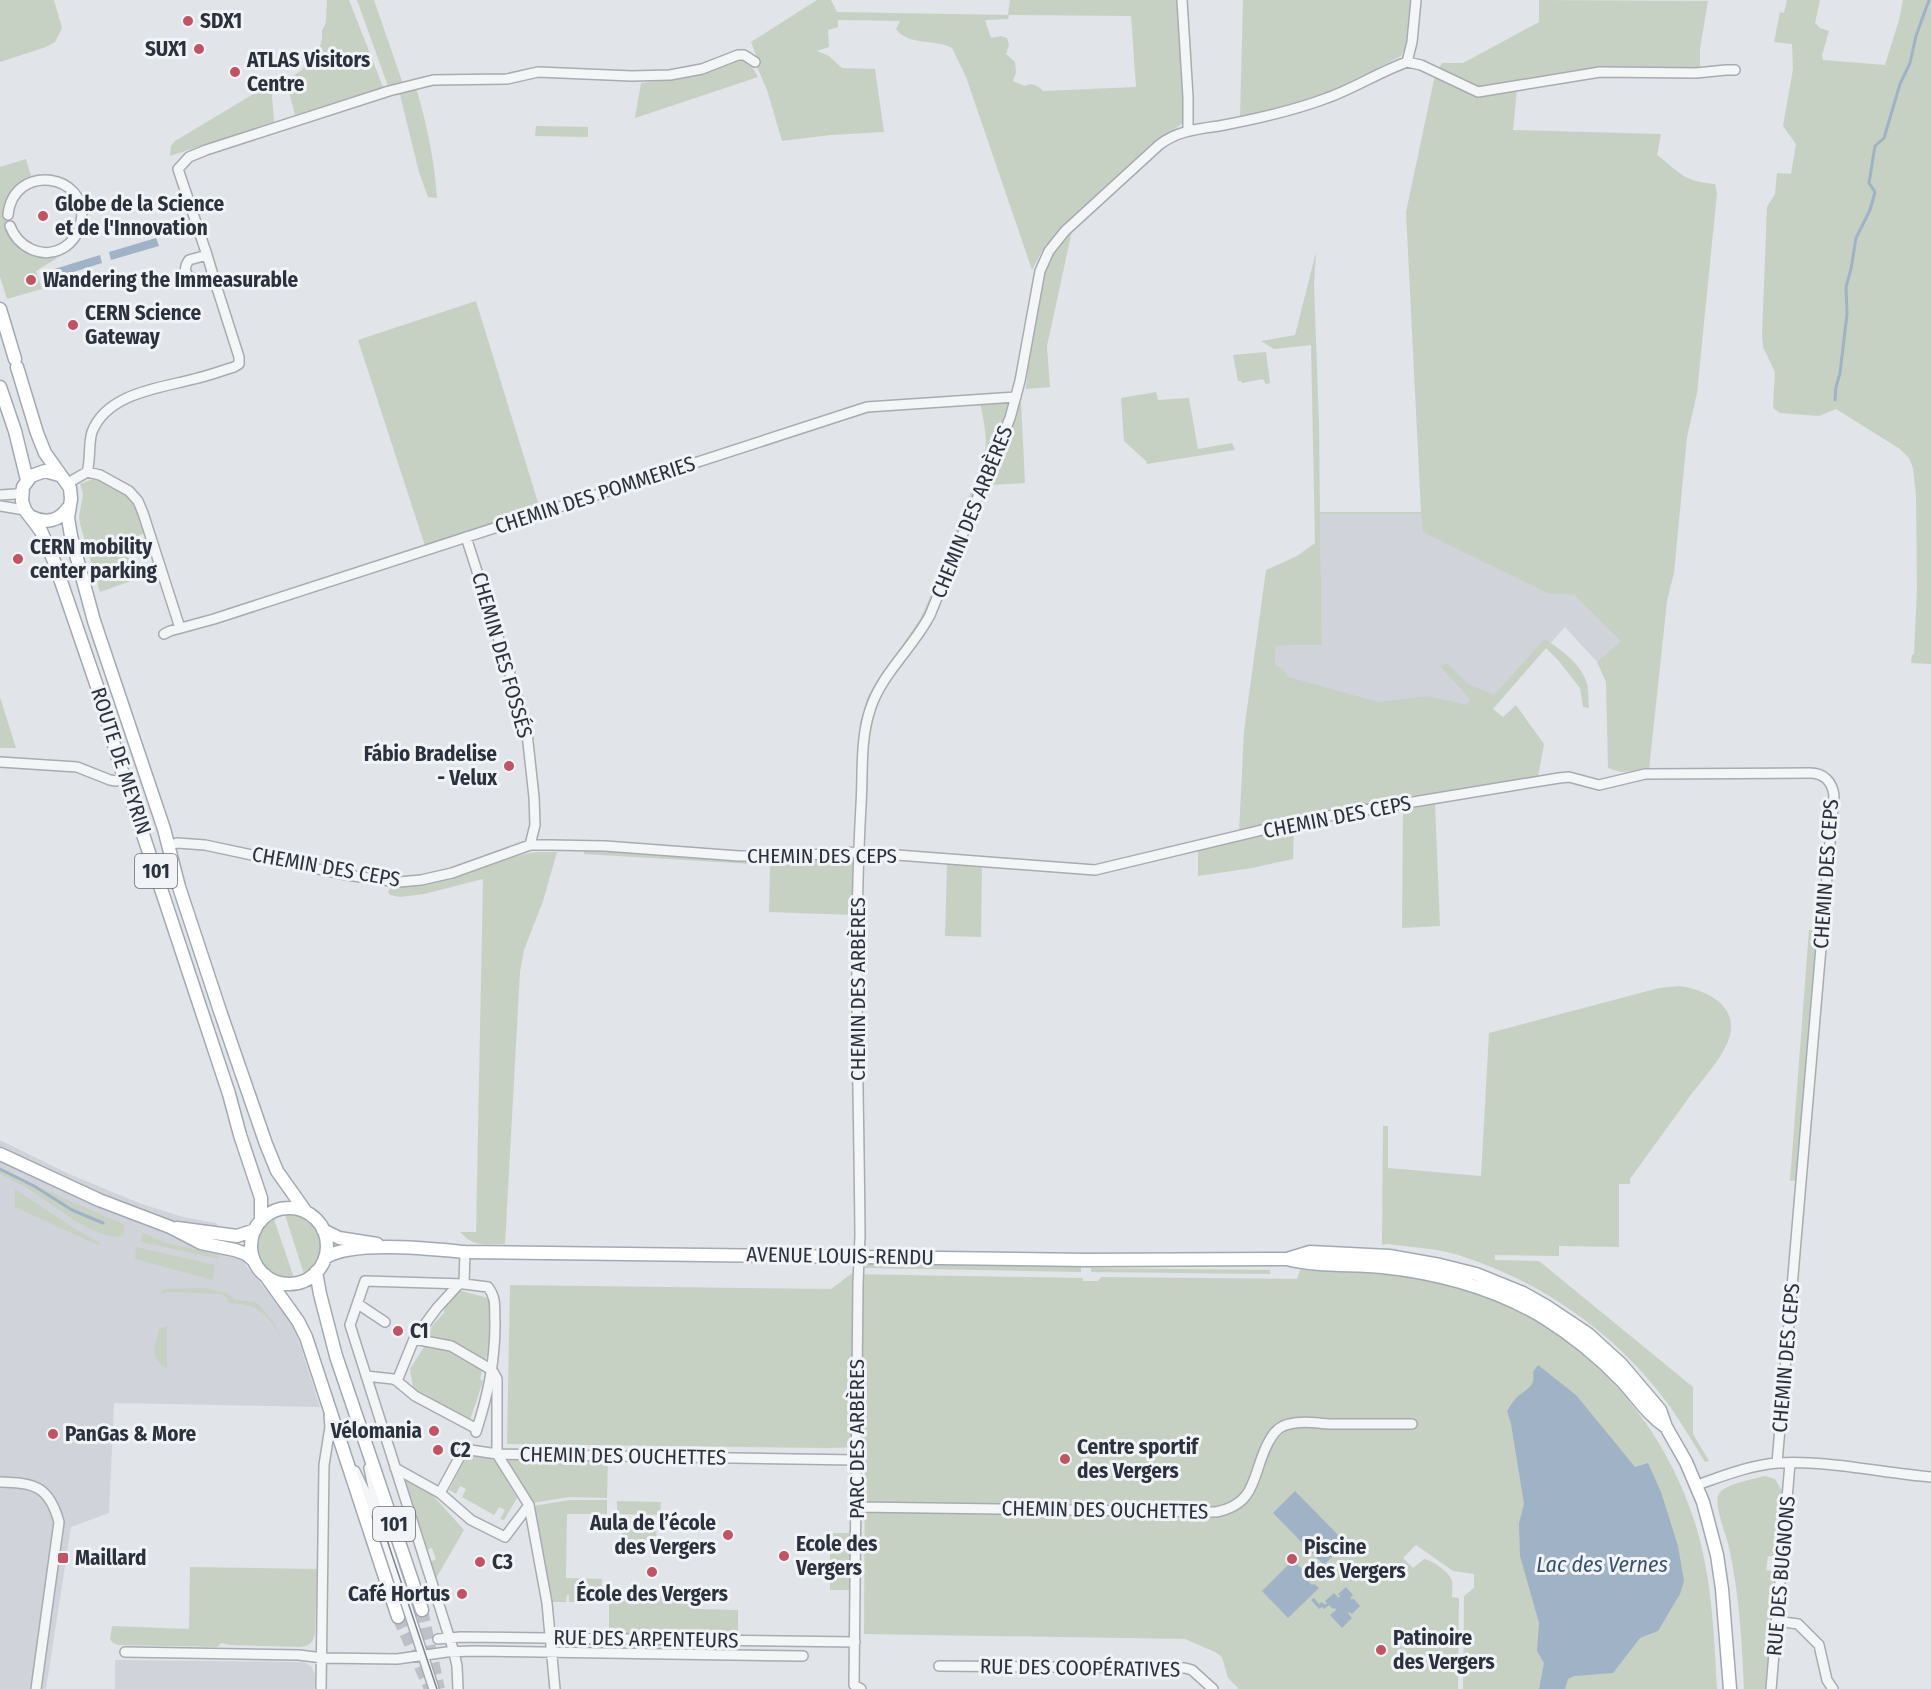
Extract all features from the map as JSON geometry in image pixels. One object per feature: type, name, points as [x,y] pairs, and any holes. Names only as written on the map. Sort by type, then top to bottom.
[{"type":"main road","points":[[0,309],[45,453],[64,479]]},
{"type":"main road","name":"ROUTE DE MEYRIN","points":[[0,387],[15,430],[24,485],[22,501],[41,531],[54,561],[102,701],[261,1198],[258,1225]]},
{"type":"main road","points":[[24,485],[40,472],[50,471],[64,479]]},
{"type":"main road","name":"ROUTE DE MEYRIN","points":[[64,479],[71,493],[68,508],[71,536],[97,632],[169,845],[179,887],[266,1144],[277,1171],[306,1212]]},
{"type":"main road","points":[[27,512],[37,519],[51,521],[60,517],[68,508]]},
{"type":"main road","points":[[0,1154],[99,1200],[170,1227],[201,1243],[236,1250],[253,1260]]},
{"type":"main road","points":[[170,1227],[237,1236],[279,1210],[293,1208],[306,1212]]},
{"type":"main road","name":"101","points":[[306,1212],[323,1230]]},
{"type":"main road","name":"101","points":[[258,1225],[251,1244],[253,1260],[303,1329],[398,1617]]},
{"type":"main road","points":[[265,1275],[277,1282],[291,1284],[303,1282],[316,1272],[325,1258],[327,1244],[323,1230]]},
{"type":"main road","name":"AVENUE LOUIS-RENDU","points":[[323,1230],[339,1238],[366,1241],[393,1248]]},
{"type":"main road","name":"AVENUE LOUIS-RENDU","points":[[325,1258],[341,1251],[393,1248],[465,1252],[1109,1260],[1287,1258],[1310,1264],[1361,1266],[1416,1272],[1459,1281],[1497,1294],[1542,1317],[1577,1340],[1616,1375],[1652,1417],[1666,1426],[1697,1485],[1707,1514],[1717,1556],[1726,1621],[1730,1689]]},
{"type":"main road","name":"101","points":[[316,1272],[332,1342],[422,1610]]},
{"type":"street","points":[[1182,0],[1188,131]]},
{"type":"street","points":[[1416,0],[1412,42],[1407,62],[1421,65],[1478,92],[1594,72],[1696,73],[1735,70]]},
{"type":"street","points":[[87,472],[92,432],[99,419],[112,406],[123,399],[239,364],[239,357],[178,169],[189,157],[389,91],[433,80],[507,79],[538,72],[632,76],[670,75],[702,69],[738,55],[744,55],[755,62]]},
{"type":"street","name":"CHEMIN DES ARBÈRES","points":[[860,1256],[858,852],[865,728],[870,708],[881,687],[912,645],[930,615],[1010,418],[1042,265],[1049,251],[1065,231],[1159,145],[1174,135],[1240,122],[1327,98],[1407,62]]},
{"type":"street","points":[[8,215],[10,204],[19,190],[34,181],[47,179],[60,182],[71,190],[82,214],[80,227],[74,238],[64,247],[52,252],[39,252],[26,247],[16,238],[10,226]]},
{"type":"street","points":[[207,255],[189,261],[186,264],[186,272],[191,278],[208,279],[216,285]]},
{"type":"street","name":"CHEMIN DES POMMERIES","points":[[164,634],[867,407],[1016,397]]},
{"type":"street","points":[[64,479],[87,472],[100,475],[133,496],[140,506],[180,628]]},
{"type":"street","points":[[0,495],[16,494],[24,485]]},
{"type":"street","points":[[0,506],[27,512]]},
{"type":"street","name":"CHEMIN DES FOSSÉS","points":[[466,537],[526,724],[535,825],[530,845]]},
{"type":"street","points":[[0,762],[77,767],[110,780],[125,778]]},
{"type":"street","name":"CHEMIN DES CEPS","points":[[169,845],[177,843],[205,845],[345,875],[399,882],[452,873],[530,845],[605,846],[739,856],[858,852],[1095,870],[1304,820],[1559,778],[1569,777],[1599,785],[1645,774],[1810,772],[1823,776],[1832,786],[1834,795],[1777,1463]]},
{"type":"street","points":[[397,1381],[414,1339],[437,1308],[462,1284],[465,1252]]},
{"type":"street","name":"PARC DES ARBÈRES","points":[[860,1256],[854,1685],[861,1689]]},
{"type":"street","points":[[366,1376],[393,1379],[415,1396],[476,1430],[483,1412],[495,1352],[494,1295],[488,1287],[462,1284],[365,1281],[350,1325],[366,1376],[395,1468],[454,1652],[458,1666],[458,1689]]},
{"type":"street","points":[[358,1304],[385,1322]]},
{"type":"street","points":[[414,1339],[451,1346],[492,1370],[497,1379],[497,1454],[529,1505],[547,1603],[555,1689]]},
{"type":"street","points":[[321,1689],[324,1465],[330,1427],[329,1403]]},
{"type":"street","name":"CHEMIN DES OUCHETTES","points":[[857,1507],[1216,1512],[1234,1506],[1247,1496],[1253,1485],[1261,1455],[1272,1436],[1284,1426],[1306,1423],[1412,1424]]},
{"type":"street","points":[[363,1439],[381,1526],[434,1689]]},
{"type":"street","points":[[343,1446],[381,1526]]},
{"type":"street","name":"CHEMIN DES OUCHETTES","points":[[440,1493],[464,1449],[497,1454],[856,1460]]},
{"type":"street","points":[[1697,1485],[1744,1469],[1777,1463],[1885,1471],[1901,1475],[1931,1477]]},
{"type":"street","name":"RUE DES BUGNONS","points":[[1771,1689],[1790,1463]]},
{"type":"street","points":[[395,1468],[440,1493],[471,1520],[505,1537],[529,1505]]},
{"type":"street","points":[[0,1482],[28,1484],[41,1490],[52,1500],[59,1522],[36,1689]]},
{"type":"street","points":[[1776,1621],[1798,1624],[1819,1645],[1827,1680],[1833,1689]]},
{"type":"street","name":"RUE DES ARPENTEURS","points":[[438,1639],[449,1637],[855,1642]]},
{"type":"street","name":"RUE DES ARPENTEURS","points":[[125,1652],[398,1659],[454,1652],[803,1656]]},
{"type":"street","name":"RUE DES COOPÉRATIVES","points":[[939,1666],[1185,1668],[1192,1670],[1213,1689]]},
{"type":"shaded area","points":[[1320,514],[1421,514],[1513,576],[1549,594],[1574,595],[1622,641],[1597,662],[1565,627],[1489,712],[1446,711],[1382,715],[1274,683],[1276,646],[1322,645]]},
{"type":"shaded area","points":[[0,1140],[69,1174],[139,1203],[183,1217],[216,1223],[247,1267],[293,1323],[320,1407],[114,1403],[109,1513],[71,1527],[46,1689],[0,1689]]},
{"type":"shaded area","points":[[115,1660],[304,1662],[311,1666],[316,1676],[314,1689],[115,1689]]},
{"type":"green space","points":[[0,0],[54,0],[62,28],[55,42],[0,62]]},
{"type":"green space","points":[[327,0],[349,0],[383,87],[295,115],[287,84],[289,79],[302,70],[320,47],[326,22]]},
{"type":"green space","points":[[357,0],[374,0],[403,84],[389,89]]},
{"type":"green space","points":[[817,0],[831,0],[837,12],[1008,15],[1010,0],[1179,0],[1185,101],[1184,122],[1141,154],[1058,231],[1042,251],[1032,270],[966,77],[952,48],[908,38],[896,29],[900,21],[838,20],[838,27],[828,30],[829,47],[817,51],[829,56],[842,68],[875,69],[884,132],[782,141],[767,90],[755,62],[756,55],[751,42]],"holes":[[[1009,15],[1131,16],[1136,87],[1043,91],[1035,85],[1025,86],[1013,81],[1016,72],[1015,62],[1006,54],[1009,45],[1007,38],[1001,36],[991,38],[985,20],[1008,19]]]},
{"type":"green space","points":[[1243,0],[1411,0],[1408,42],[1401,56],[1335,90],[1280,108],[1240,117]]},
{"type":"green space","points":[[1539,0],[1708,1],[1700,49],[1700,67],[1696,70],[1650,69],[1481,89],[1438,70],[1442,63],[1463,63],[1539,22]]},
{"type":"green space","points":[[1787,0],[1820,0],[1815,23],[1820,28],[1829,31],[1822,55],[1823,60],[1885,65],[1903,0],[1931,0],[1931,664],[1911,663],[1914,654],[1917,588],[1916,495],[1913,468],[1909,458],[1900,449],[1836,409],[1819,416],[1780,413],[1773,408],[1775,372],[1763,347],[1762,335],[1767,207],[1775,194],[1777,173],[1791,174],[1796,144],[1783,126],[1793,69],[1792,44],[1774,42],[1780,12],[1784,13]]},
{"type":"green space","points":[[739,59],[750,63],[758,77],[635,118],[641,83],[685,78]]},
{"type":"green space","points":[[1435,75],[1472,93],[1517,88],[1513,130],[1661,134],[1657,155],[1688,178],[1715,184],[1717,193],[1697,393],[1687,437],[1674,573],[1667,601],[1649,770],[1621,772],[1608,768],[1606,682],[1597,662],[1621,641],[1574,595],[1549,594],[1423,532],[1421,514],[1320,514],[1322,645],[1276,646],[1275,665],[1283,669],[1288,677],[1378,702],[1427,696],[1468,705],[1470,699],[1440,666],[1447,663],[1468,684],[1494,695],[1545,639],[1570,658],[1581,670],[1588,687],[1589,708],[1583,707],[1580,688],[1546,648],[1493,709],[1503,717],[1516,705],[1544,744],[1538,777],[1239,832],[1244,731],[1266,570],[1297,556],[1315,543],[1311,345],[1274,349],[1261,341],[1295,335],[1316,252],[1314,285],[1320,512],[1421,512],[1406,212]]},
{"type":"green space","points":[[267,86],[272,95],[274,122],[170,156],[171,146],[175,141]]},
{"type":"green space","points":[[416,87],[430,142],[437,198],[428,197],[419,172],[399,91]]},
{"type":"green space","points":[[536,126],[588,127],[588,137],[535,136]]},
{"type":"green space","points":[[26,159],[31,176],[18,183],[10,208],[14,235],[30,255],[43,259],[59,257],[36,271],[42,289],[7,299],[0,277],[0,167]]},
{"type":"green space","points":[[1072,231],[1047,346],[1050,387],[1026,389],[1034,321],[1041,286],[1054,253]]},
{"type":"green space","points":[[476,301],[540,509],[425,546],[358,340]]},
{"type":"green space","points":[[1266,352],[1270,383],[1266,384],[1263,379],[1242,383],[1238,381],[1233,355]]},
{"type":"green space","points":[[1156,392],[1158,400],[1189,398],[1198,449],[1232,443],[1235,450],[1147,464],[1124,441],[1121,398]]},
{"type":"green space","points":[[1005,401],[1009,409],[931,606],[859,726],[868,696],[920,619],[928,602],[983,461],[986,438],[980,402]]},
{"type":"green space","points":[[1021,401],[1025,483],[990,485]]},
{"type":"green space","points":[[93,479],[112,486],[130,501],[137,511],[145,533],[124,541],[134,580],[100,592],[79,517],[83,494],[80,484]]},
{"type":"green space","points":[[0,697],[16,748],[0,748]]},
{"type":"green space","points":[[1435,802],[1440,926],[1402,928],[1403,807]]},
{"type":"green space","points":[[1294,826],[1293,859],[1198,876],[1198,850]]},
{"type":"green space","points":[[584,850],[750,860],[751,864],[584,854]]},
{"type":"green space","points":[[536,852],[557,852],[543,901],[524,950],[520,972],[505,1244],[480,1244],[471,1241],[460,1232],[476,1232],[483,879],[424,894],[400,897],[390,895],[388,892],[390,888],[435,882]]},
{"type":"green space","points":[[853,858],[854,915],[769,912],[772,861]]},
{"type":"green space","points":[[947,863],[982,865],[981,937],[945,936]]},
{"type":"green space","points":[[1809,930],[1818,930],[1798,1180],[1790,1181]]},
{"type":"green space","points":[[1680,986],[1698,990],[1722,1004],[1727,1011],[1731,1030],[1725,1047],[1714,1065],[1630,1179],[1630,1184],[1619,1184],[1619,1247],[1559,1246],[1559,1256],[1495,1255],[1495,1260],[1539,1261],[1693,1387],[1693,1434],[1709,1461],[1705,1462],[1673,1411],[1647,1378],[1625,1354],[1574,1312],[1517,1278],[1455,1254],[1439,1250],[1382,1245],[1383,1126],[1388,1126],[1388,1168],[1481,1176],[1489,1033],[1659,988]]},
{"type":"green space","points":[[0,1169],[121,1223],[124,1225],[124,1234],[119,1237],[96,1232],[29,1189],[0,1174]]},
{"type":"green space","points":[[15,1189],[100,1243],[100,1246],[15,1207]]},
{"type":"green space","points":[[285,1215],[297,1216],[307,1221],[319,1237],[319,1256],[304,1274]]},
{"type":"green space","points":[[274,1219],[294,1278],[282,1277],[271,1272],[259,1256],[257,1246],[259,1236],[264,1227]]},
{"type":"green space","points":[[143,1233],[169,1244],[219,1254],[219,1259],[142,1242]]},
{"type":"green space","points":[[136,1247],[215,1265],[213,1280],[135,1259]]},
{"type":"green space","points":[[865,1264],[1081,1267],[1081,1272],[865,1268]]},
{"type":"green space","points":[[1091,1268],[1270,1270],[1270,1274],[1091,1272]]},
{"type":"green space","points":[[1300,1270],[1402,1276],[1436,1282],[1481,1295],[1523,1314],[1562,1338],[1598,1368],[1629,1401],[1656,1439],[1678,1480],[1695,1523],[1709,1584],[1717,1689],[1463,1689],[1464,1596],[1474,1588],[1474,1574],[1453,1571],[1416,1545],[1403,1558],[1413,1568],[1424,1559],[1440,1567],[1451,1578],[1452,1597],[1459,1598],[1458,1689],[1239,1689],[1228,1678],[1222,1657],[1185,1639],[864,1634],[865,1447],[507,1444],[510,1285],[831,1289],[851,1274],[1083,1278],[1083,1281],[1098,1281],[1101,1277],[1297,1279]]},
{"type":"green space","points":[[204,1288],[227,1293],[235,1300],[256,1302],[273,1321],[281,1337],[262,1312],[247,1305],[229,1303],[222,1294],[167,1292],[163,1294],[161,1292],[164,1289]]},
{"type":"green space","points":[[458,1290],[488,1298],[490,1301],[492,1351],[488,1351],[485,1363],[427,1339],[432,1326],[444,1313],[445,1304]]},
{"type":"green space","points":[[167,1326],[167,1368],[165,1368],[156,1359],[154,1350],[159,1329]]},
{"type":"green space","points":[[426,1344],[449,1347],[483,1367],[480,1379],[483,1381],[469,1423],[414,1392],[410,1369]]},
{"type":"green space","points":[[467,1456],[493,1457],[517,1498],[504,1520],[500,1519],[505,1510],[499,1507],[494,1515],[462,1497],[466,1489],[460,1486],[456,1494],[449,1490]]},
{"type":"green space","points":[[504,1457],[608,1458],[607,1498],[569,1497],[532,1503]]},
{"type":"green space","points":[[1765,1476],[1775,1479],[1783,1490],[1777,1557],[1768,1556],[1766,1570],[1771,1571],[1771,1574],[1776,1574],[1766,1689],[1744,1689],[1735,1582],[1718,1498],[1722,1490],[1727,1487]]},
{"type":"green space","points":[[400,1478],[428,1490],[464,1530],[435,1580],[428,1563],[436,1559],[432,1548],[424,1551]]},
{"type":"green space","points":[[570,1500],[607,1500],[607,1514],[567,1514],[566,1578],[602,1579],[601,1602],[569,1602],[569,1595],[567,1595],[566,1602],[549,1602],[533,1506]]},
{"type":"green space","points":[[617,1501],[661,1502],[660,1515],[617,1514]]},
{"type":"green space","points":[[622,1520],[657,1521],[656,1540],[622,1539]]},
{"type":"green space","points":[[830,1533],[853,1533],[853,1590],[830,1590]]},
{"type":"green space","points":[[190,1567],[317,1569],[315,1633],[312,1642],[300,1647],[221,1643],[217,1647],[118,1645],[113,1643],[110,1639],[112,1626],[189,1629]]},
{"type":"green space","points":[[609,1596],[699,1597],[699,1609],[738,1610],[738,1637],[609,1636]]},
{"type":"water","points":[[156,238],[159,246],[111,260],[109,252]]},
{"type":"water","points":[[100,255],[102,263],[51,279],[48,271]]},
{"type":"water","name":"Lac des Vernes","points":[[1538,1365],[1576,1395],[1635,1467],[1648,1463],[1661,1492],[1678,1546],[1684,1581],[1680,1594],[1658,1631],[1640,1638],[1613,1673],[1574,1676],[1568,1679],[1565,1689],[1539,1689],[1544,1663],[1537,1651],[1539,1623],[1520,1556],[1519,1523],[1524,1504],[1507,1411],[1516,1398],[1529,1388],[1533,1382],[1533,1372]]},
{"type":"water","points":[[1295,1491],[1346,1543],[1324,1565],[1273,1513]]},
{"type":"water","name":"Piscine des Vergers","points":[[1293,1560],[1310,1577],[1307,1580],[1319,1588],[1288,1618],[1262,1591]]},
{"type":"water","points":[[1346,1587],[1353,1595],[1350,1598],[1352,1600],[1353,1598],[1360,1606],[1352,1614],[1348,1613],[1352,1618],[1342,1628],[1330,1615],[1336,1610],[1335,1608],[1329,1605],[1324,1609],[1322,1607],[1319,1609],[1311,1600],[1314,1598],[1319,1604],[1322,1602],[1325,1605],[1327,1603],[1325,1601],[1334,1593],[1339,1598],[1338,1594]]},
{"type":"waterway","points":[[1835,400],[1847,314],[1846,287],[1856,238],[1870,210],[1875,192],[1869,183],[1875,146],[1884,138],[1929,0]]},
{"type":"waterway","points":[[0,1169],[34,1186],[72,1210],[103,1223]]},
{"type":"tunnel","points":[[422,1610],[439,1689]]},
{"type":"tunnel","points":[[398,1617],[430,1689]]},
{"type":"tram line","points":[[377,1510],[437,1689]]},
{"type":"place","name":"SDX1","points":[[188,21]]},
{"type":"place","name":"SUX1","points":[[199,49]]},
{"type":"place","name":"ATLAS Visitors Centre","points":[[235,72]]},
{"type":"place","name":"Globe de la Science et de l'Innovation","points":[[43,216]]},
{"type":"place","name":"Wandering the Immeasurable","points":[[31,280]]},
{"type":"place","name":"CERN Science Gateway","points":[[73,325]]},
{"type":"place","name":"CERN mobility center parking","points":[[18,559]]},
{"type":"place","name":"Fábio Bradelise - Velux","points":[[509,766]]},
{"type":"place","name":"C1","points":[[398,1331]]},
{"type":"place","name":"Vélomania","points":[[434,1431]]},
{"type":"place","name":"PanGas & More","points":[[53,1434]]},
{"type":"place","name":"C2","points":[[438,1450]]},
{"type":"place","name":"Centre sportif des Vergers","points":[[1065,1459]]},
{"type":"place","name":"Aula de l’école des Vergers","points":[[728,1535]]},
{"type":"place","name":"Ecole des Vergers","points":[[784,1556]]},
{"type":"place","name":"Maillard","points":[[63,1558]]},
{"type":"place","name":"Piscine des Vergers","points":[[1292,1559]]},
{"type":"place","name":"C3","points":[[480,1562]]},
{"type":"place","name":"École des Vergers","points":[[652,1572]]},
{"type":"place","name":"Café Hortus","points":[[462,1594]]},
{"type":"place","name":"Patinoire des Vergers","points":[[1381,1650]]}]
